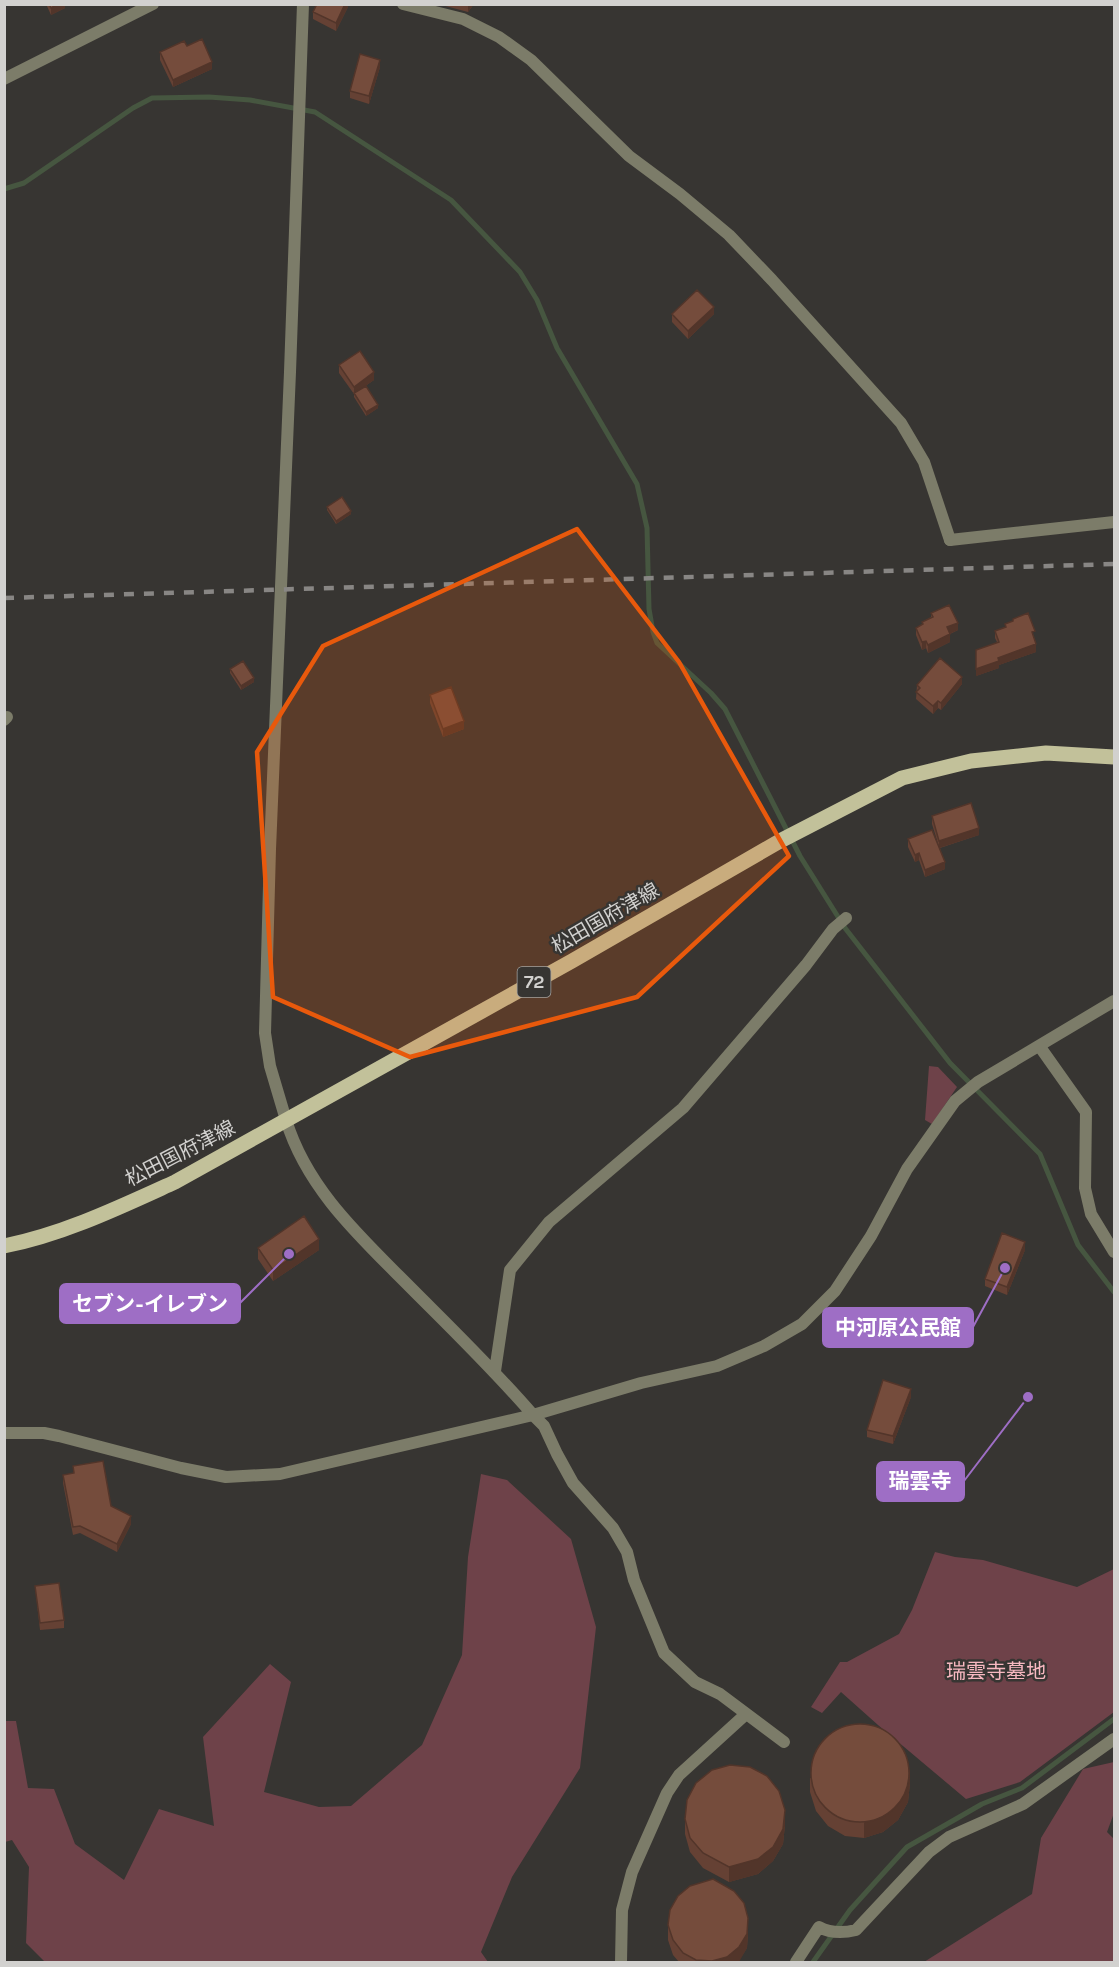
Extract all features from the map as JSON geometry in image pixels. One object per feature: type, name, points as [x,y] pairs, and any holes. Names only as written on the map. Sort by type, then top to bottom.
[{"type":"main road","name":"松田国府津線","points":[[4,1246],[67,1228],[175,1182],[572,961],[780,841],[902,778],[971,761],[1046,753],[1114,757]]},
{"type":"street","points":[[4,79],[153,4]]},
{"type":"street","points":[[303,4],[290,384],[270,849],[265,1033],[270,1066],[293,1144],[318,1187],[351,1228],[495,1371],[544,1426],[573,1483],[613,1528],[627,1551],[634,1580],[664,1653],[695,1682],[720,1694],[784,1742]]},
{"type":"street","points":[[403,4],[463,19],[499,37],[531,60],[629,156],[729,235],[901,423],[924,462],[950,540],[1114,522]]},
{"type":"street","points":[[495,1371],[510,1270],[549,1222],[683,1108],[841,922]]},
{"type":"street","points":[[4,1433],[44,1433],[181,1468],[226,1477],[280,1474],[533,1415],[641,1383],[717,1366],[764,1346],[802,1324],[835,1291],[871,1236],[907,1169],[949,1109],[962,1095],[978,1082],[1114,1001]]},
{"type":"street","points":[[1040,1047],[1086,1112],[1085,1188],[1091,1214],[1114,1252]]},
{"type":"street","points":[[621,1962],[622,1910],[630,1881],[667,1793],[680,1775],[746,1714]]},
{"type":"street","points":[[796,1962],[819,1927],[825,1930],[847,1932],[856,1930],[929,1852],[949,1836],[1023,1804],[1114,1739]]},
{"type":"highlighted area","points":[[577,529],[679,662],[789,856],[637,997],[410,1057],[273,997],[257,752],[323,646]]},
{"type":"green space","points":[[929,1066],[938,1067],[957,1087],[932,1124],[925,1120]]},
{"type":"green space","points":[[481,1474],[507,1480],[571,1539],[596,1627],[580,1768],[512,1877],[481,1952],[488,1962],[45,1962],[26,1943],[29,1867],[12,1840],[5,1842],[5,1721],[16,1721],[28,1788],[54,1789],[75,1844],[124,1880],[159,1809],[214,1826],[203,1737],[270,1664],[291,1682],[264,1792],[319,1807],[351,1806],[422,1745],[462,1655],[468,1557]]},
{"type":"green space","name":"瑞雲寺墓地","points":[[935,1552],[983,1560],[1077,1587],[1114,1569],[1114,1712],[1020,1782],[966,1799],[841,1692],[822,1713],[811,1707],[840,1662],[847,1662],[899,1634],[912,1610]]},
{"type":"green space","points":[[1114,1762],[1114,1813],[1107,1832],[1114,1839],[1114,1962],[924,1962],[1032,1894],[1041,1838],[1083,1769]]},
{"type":"building","points":[[317,4],[345,4],[336,23],[313,12]]},
{"type":"building","points":[[202,39],[212,62],[173,80],[160,52],[184,41],[187,46]]},
{"type":"building","points":[[360,54],[380,60],[369,96],[350,91]]},
{"type":"building","points":[[697,290],[714,307],[688,331],[672,314]]},
{"type":"building","points":[[360,351],[374,372],[354,387],[339,365]]},
{"type":"building","points":[[366,386],[378,405],[366,412],[354,393]]},
{"type":"building","points":[[342,497],[351,511],[336,521],[327,507]]},
{"type":"building","points":[[949,605],[958,623],[947,627],[950,634],[928,645],[926,641],[922,642],[916,628],[933,617],[931,613]]},
{"type":"building","points":[[1028,613],[1035,631],[1032,632],[1036,644],[976,669],[976,650],[999,642],[995,631],[1006,627],[1005,624],[1013,619]]},
{"type":"building","points":[[940,658],[962,677],[941,703],[938,701],[933,706],[916,692],[920,688],[917,685]]},
{"type":"building","points":[[243,661],[254,678],[241,686],[230,669]]},
{"type":"building","points":[[451,687],[464,721],[443,729],[430,695]]},
{"type":"building","points":[[971,803],[979,828],[939,841],[932,816]]},
{"type":"building","points":[[932,830],[945,862],[925,870],[919,853],[915,855],[908,839]]},
{"type":"building","points":[[304,1216],[319,1239],[273,1270],[258,1248]]},
{"type":"building","points":[[1002,1233],[1025,1242],[1007,1287],[985,1279]]},
{"type":"building","points":[[883,1380],[911,1389],[893,1436],[867,1430]]},
{"type":"building","points":[[103,1461],[111,1506],[131,1516],[117,1544],[80,1526],[73,1527],[63,1475],[74,1473],[73,1466]]},
{"type":"building","points":[[59,1583],[64,1620],[40,1623],[35,1586]]},
{"type":"building","points":[[860,1724],[879,1727],[895,1738],[906,1754],[909,1773],[906,1792],[895,1808],[879,1819],[860,1822],[841,1819],[825,1808],[814,1792],[811,1773],[814,1754],[825,1738],[841,1727]]},
{"type":"building","points":[[730,1765],[750,1767],[767,1776],[779,1791],[785,1810],[783,1829],[773,1847],[758,1859],[729,1867],[703,1853],[690,1838],[685,1819],[687,1800],[696,1783],[712,1770]]},
{"type":"building","points":[[713,1879],[734,1891],[744,1903],[748,1918],[747,1934],[739,1947],[727,1957],[712,1961],[696,1960],[683,1953],[673,1940],[668,1925],[670,1910],[678,1896],[690,1886]]},
{"type":"waterway","points":[[4,189],[24,183],[133,108],[152,98],[209,97],[250,100],[315,112],[451,200],[520,272],[537,300],[557,348],[637,484],[647,528],[649,609],[657,643],[725,709],[800,856],[845,928],[950,1063],[1040,1154],[1078,1245],[1114,1292]]},
{"type":"waterway","points":[[813,1962],[850,1910],[907,1847],[982,1804],[1022,1788],[1114,1719]]},
{"type":"railway","points":[[4,598],[1114,564]]},
{"type":"place","name":"セブン-イレブン","points":[[289,1254]]},
{"type":"place","name":"中河原公民館","points":[[1005,1268]]},
{"type":"place","name":"瑞雲寺","points":[[1028,1397]]}]
